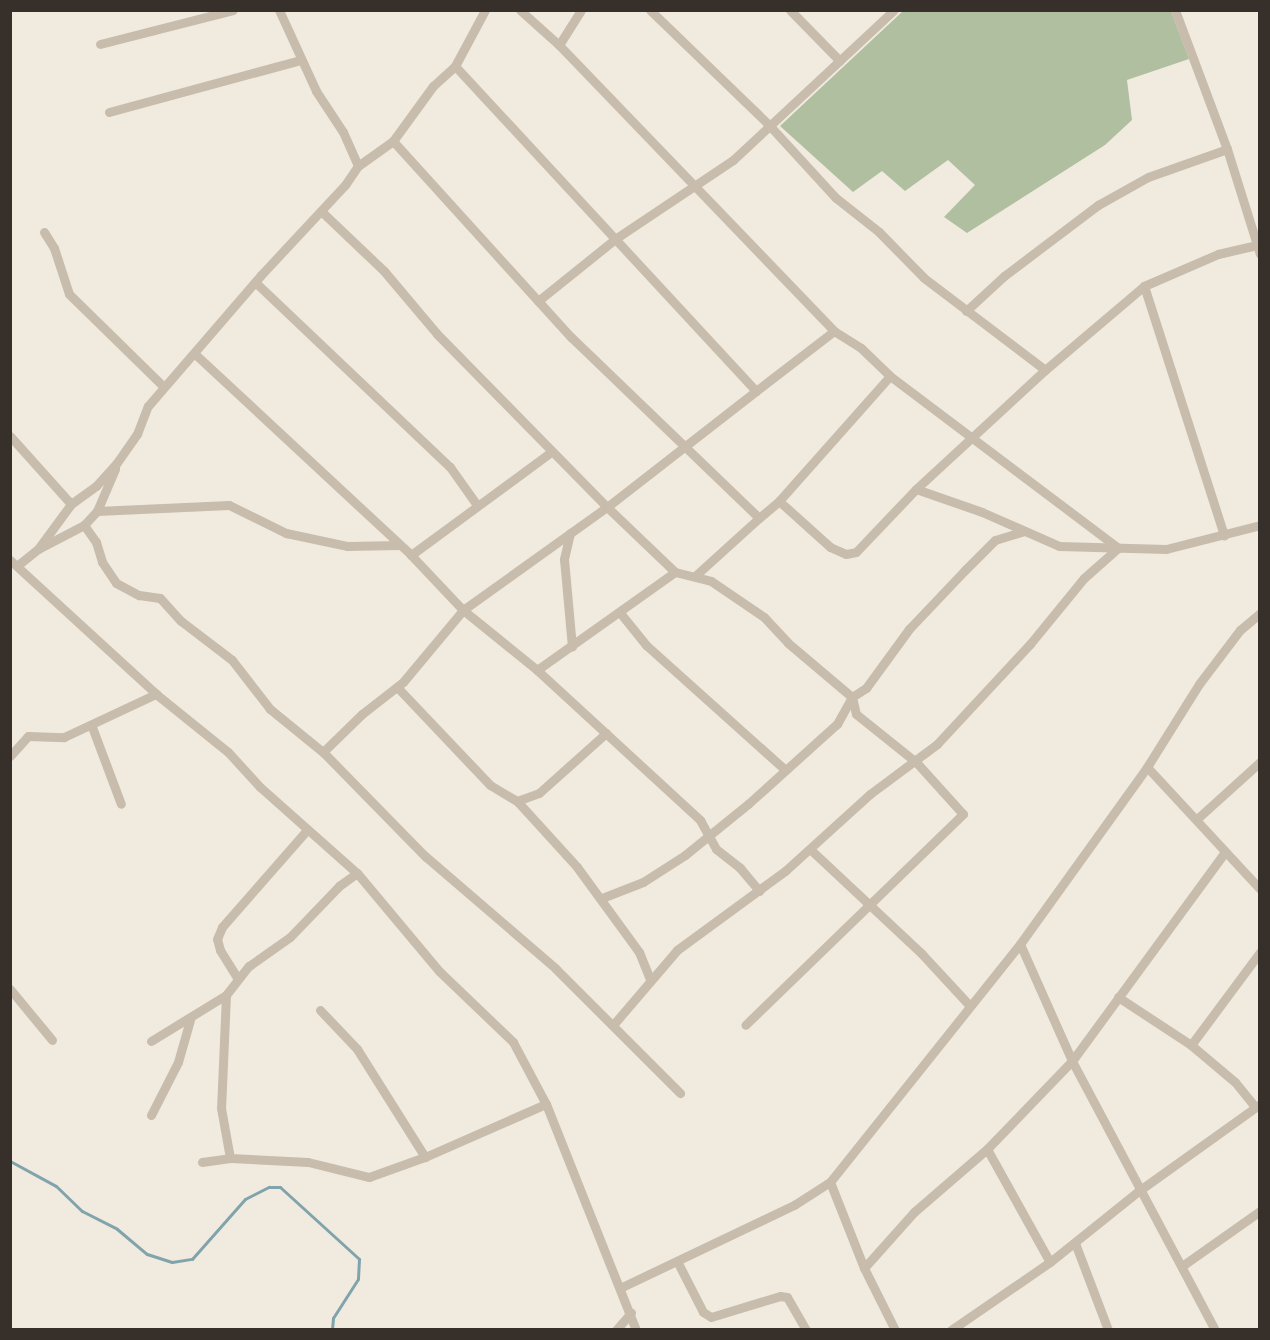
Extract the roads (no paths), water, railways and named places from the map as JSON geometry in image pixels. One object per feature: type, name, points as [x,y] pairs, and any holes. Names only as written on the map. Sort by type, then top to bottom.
[{"type":"street","points":[[100,44],[233,10]]},
{"type":"street","points":[[279,10],[301,60],[358,166]]},
{"type":"street","points":[[485,10],[455,66],[433,86],[393,141],[358,166],[321,211],[255,282],[195,354],[163,386],[116,464],[97,511],[84,525],[14,562],[156,694],[228,752],[307,830],[357,873],[440,971],[513,1042],[546,1104],[622,1287],[636,1329]]},
{"type":"street","points":[[520,10],[559,45],[834,331],[861,348],[890,376],[1118,548]]},
{"type":"street","points":[[559,45],[581,10]]},
{"type":"street","points":[[650,10],[769,125],[836,198],[966,311],[1045,370]]},
{"type":"street","points":[[790,10],[840,61]]},
{"type":"street","points":[[538,301],[615,239],[733,160],[894,10]]},
{"type":"street","points":[[779,501],[830,547],[846,554],[856,552],[916,489],[975,438],[1045,370],[1144,286],[1218,254],[1258,250],[1227,149],[1175,10]]},
{"type":"street","points":[[109,112],[301,60]]},
{"type":"street","points":[[455,66],[756,391]]},
{"type":"street","points":[[393,141],[538,301],[759,518]]},
{"type":"street","points":[[966,311],[1004,276],[1098,205],[1148,177],[1227,149]]},
{"type":"street","points":[[321,211],[384,271],[437,334],[551,453],[675,572],[711,581],[764,617],[788,643],[852,697],[856,714],[916,762],[963,814],[745,1025]]},
{"type":"street","points":[[44,232],[54,248],[69,294],[163,386]]},
{"type":"street","points":[[255,282],[450,467],[477,505]]},
{"type":"street","points":[[1144,286],[1224,535]]},
{"type":"street","points":[[323,752],[362,714],[397,687],[463,610],[607,507],[834,331]]},
{"type":"street","points":[[195,354],[411,555],[463,610],[537,670],[700,820],[717,849],[740,868],[759,891]]},
{"type":"street","points":[[696,576],[779,501],[890,376]]},
{"type":"street","points":[[10,436],[71,504]]},
{"type":"street","points":[[411,555],[551,453]]},
{"type":"street","points":[[38,549],[71,504],[96,486],[116,464]]},
{"type":"street","points":[[916,489],[1059,546],[1166,549],[1260,525]]},
{"type":"street","points":[[97,511],[229,505],[286,532],[347,546],[400,545]]},
{"type":"street","points":[[84,525],[96,542],[102,562],[116,583],[139,595],[160,598],[181,621],[232,660],[270,709],[323,752],[425,856],[487,906],[613,1025],[680,1093]]},
{"type":"street","points":[[602,898],[643,882],[710,835],[837,724],[852,697],[866,688],[909,629],[995,540],[1025,531]]},
{"type":"street","points":[[570,533],[564,559],[572,647]]},
{"type":"street","points":[[613,1025],[677,950],[811,850],[870,794],[916,762],[937,744],[1030,644],[1084,578],[1118,548]]},
{"type":"street","points":[[537,670],[621,614],[675,572]]},
{"type":"street","points":[[622,1287],[794,1205],[830,1182],[1020,944],[1147,767],[1199,684],[1240,630],[1260,613]]},
{"type":"street","points":[[621,614],[646,645],[784,769]]},
{"type":"street","points":[[397,687],[490,785],[517,801],[602,898],[639,952],[651,981]]},
{"type":"street","points":[[10,756],[28,736],[64,736],[92,727],[156,694]]},
{"type":"street","points":[[92,727],[121,804]]},
{"type":"street","points":[[517,801],[539,793],[606,733]]},
{"type":"street","points":[[1198,818],[1260,762]]},
{"type":"street","points":[[1147,767],[1198,818],[1225,852],[1260,889]]},
{"type":"street","points":[[238,979],[219,950],[217,939],[222,927],[307,830]]},
{"type":"street","points":[[811,850],[867,905],[921,953],[970,1006]]},
{"type":"street","points":[[864,1269],[915,1212],[987,1149],[1072,1060],[1225,852]]},
{"type":"street","points":[[151,1041],[190,1020],[226,995],[249,966],[290,937],[339,886],[357,873]]},
{"type":"street","points":[[1020,944],[1072,1060],[1215,1329]]},
{"type":"street","points":[[1191,1045],[1260,952]]},
{"type":"street","points":[[10,989],[52,1040]]},
{"type":"street","points":[[226,995],[221,1108],[230,1158]]},
{"type":"street","points":[[951,1329],[1050,1262],[1140,1190],[1257,1105],[1235,1082],[1191,1045],[1118,997]]},
{"type":"street","points":[[320,1010],[357,1049],[425,1157]]},
{"type":"street","points":[[151,1115],[178,1062],[190,1020]]},
{"type":"street","points":[[202,1162],[230,1158],[308,1162],[369,1177],[425,1157],[546,1104]]},
{"type":"street","points":[[987,1149],[1050,1262]]},
{"type":"street","points":[[830,1182],[864,1269],[895,1329]]},
{"type":"street","points":[[1182,1266],[1260,1211]]},
{"type":"street","points":[[1075,1243],[1108,1329]]},
{"type":"street","points":[[677,1261],[703,1312],[711,1317],[780,1296],[788,1297],[806,1329]]},
{"type":"street","points":[[616,1329],[631,1313]]},
{"type":"waterway","points":[[10,1161],[56,1186],[82,1211],[117,1229],[147,1254],[172,1262],[192,1259],[245,1199],[269,1187],[280,1187],[359,1259],[358,1279],[333,1318],[332,1330]]}]
